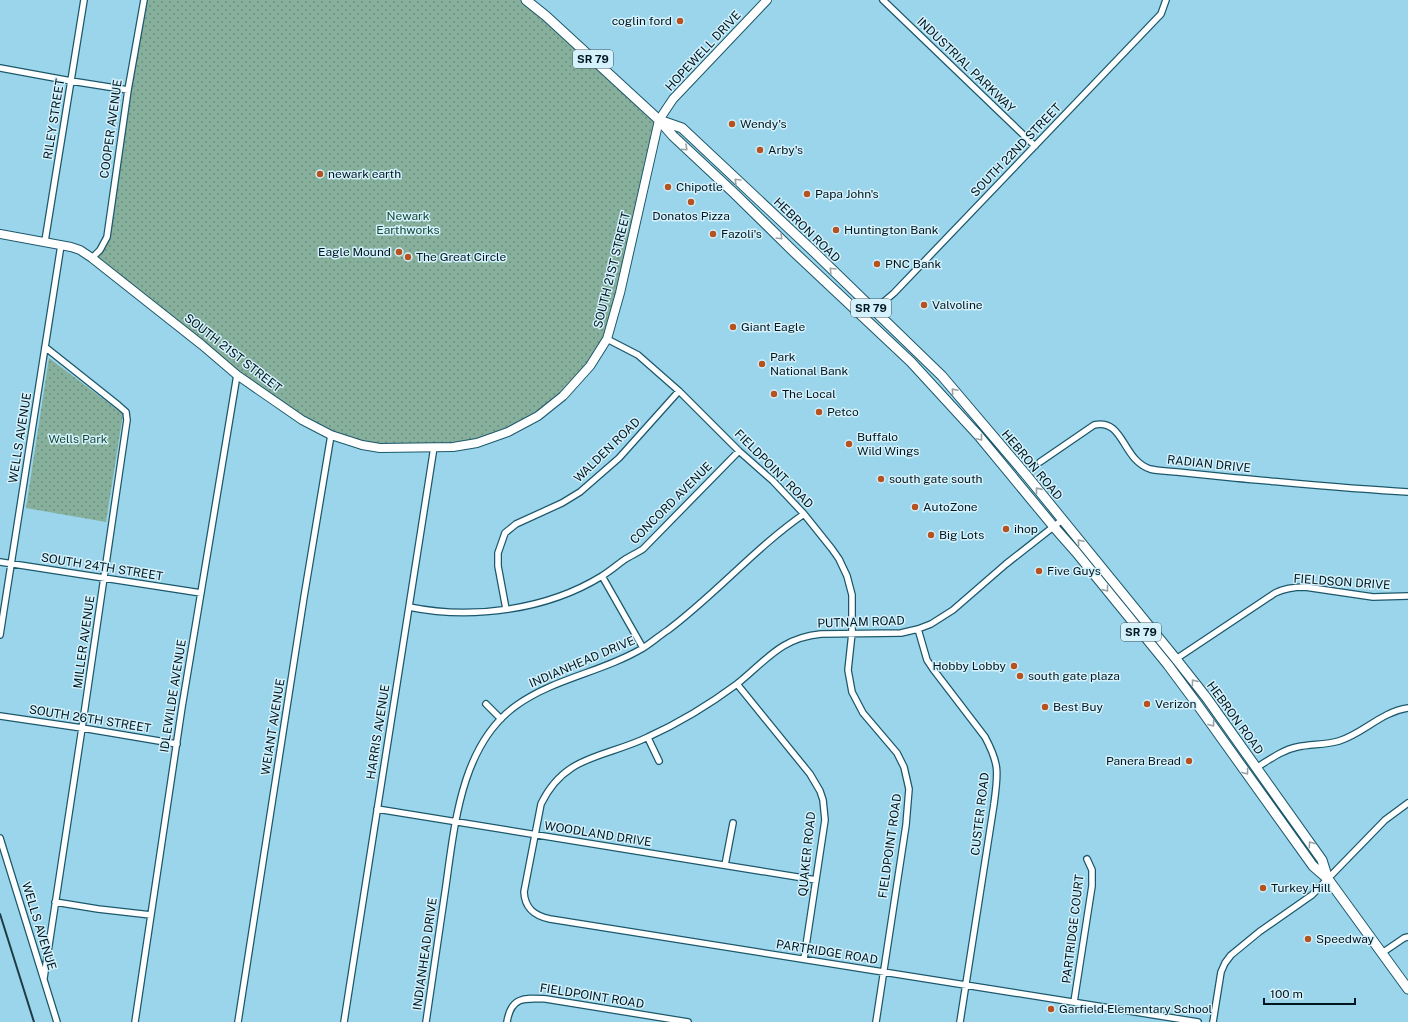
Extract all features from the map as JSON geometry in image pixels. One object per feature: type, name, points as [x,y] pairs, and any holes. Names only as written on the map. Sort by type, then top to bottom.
[{"type":"highway","name":"HEBRON ROAD","points":[[526,0],[546,16],[659,120],[673,136],[933,384],[978,435],[1076,552],[1168,665],[1313,866],[1328,878],[1408,989]]},
{"type":"highway","name":"HEBRON ROAD","points":[[659,120],[682,128],[942,376],[1176,659],[1322,860],[1328,878]]},
{"type":"highway","points":[[821,277],[828,278],[859,306],[874,310]]},
{"type":"highway","points":[[869,322],[884,327],[924,366],[933,368]]},
{"type":"main road","name":"HOPEWELL DRIVE","points":[[659,120],[673,99],[767,0]]},
{"type":"main road","name":"SOUTH 21ST STREET","points":[[0,234],[80,250],[202,345],[237,375],[302,420],[331,435],[362,445],[380,448],[453,447],[477,443],[508,432],[538,416],[563,396],[590,366],[607,339],[620,293],[659,120]]},
{"type":"street","name":"RILEY STREET","points":[[45,242],[84,0]]},
{"type":"street","name":"COOPER AVENUE","points":[[92,258],[100,250],[107,237],[128,90],[144,0]]},
{"type":"street","name":"INDUSTRIAL PARKWAY","points":[[883,0],[1035,146]]},
{"type":"street","name":"SOUTH 22ND STREET","points":[[874,310],[894,293],[1161,14],[1166,0]]},
{"type":"street","points":[[0,68],[128,90]]},
{"type":"street","name":"WELLS AVENUE","points":[[0,635],[61,245]]},
{"type":"street","name":"FIELDPOINT ROAD","points":[[607,339],[638,355],[679,391],[739,451],[773,481],[804,514],[839,559],[847,576],[852,595],[852,633],[848,670],[852,692],[863,713],[897,753],[906,774],[909,789],[906,825],[876,1022]]},
{"type":"street","name":"MILLER AVENUE","points":[[44,978],[54,902],[82,728],[125,438],[127,415],[118,405],[45,347]]},
{"type":"street","name":"IDLEWILDE AVENUE","points":[[135,1022],[177,744],[237,375]]},
{"type":"street","name":"WALDEN ROAD","points":[[506,609],[498,566],[498,553],[505,532],[516,524],[562,503],[585,488],[619,458],[679,391]]},
{"type":"street","name":"RADIAN DRIVE","points":[[1040,462],[1094,425],[1101,424],[1108,425],[1113,428],[1119,434],[1133,458],[1149,468],[1202,475],[1330,487],[1408,492]]},
{"type":"street","name":"WEIANT AVENUE","points":[[238,1022],[304,597],[331,435]]},
{"type":"street","name":"HARRIS AVENUE","points":[[344,1022],[434,447]]},
{"type":"street","name":"CONCORD AVENUE","points":[[410,607],[429,612],[454,613],[506,609],[544,601],[572,591],[602,576],[625,559],[643,549],[739,451]]},
{"type":"street","name":"INDIANHEAD DRIVE","points":[[426,1022],[456,822],[465,781],[486,736],[516,705],[545,688],[590,672],[643,648],[697,607],[784,528],[804,514]]},
{"type":"street","name":"PUTNAM ROAD","points":[[536,835],[541,804],[548,790],[567,769],[595,756],[648,738],[700,708],[737,684],[782,645],[811,634],[901,632],[918,630],[931,624],[953,610],[1062,520]]},
{"type":"street","name":"SOUTH 24TH STREET","points":[[0,562],[201,593]]},
{"type":"street","points":[[602,576],[643,648]]},
{"type":"street","name":"FIELDSON DRIVE","points":[[1176,659],[1284,589],[1305,587],[1373,597],[1408,596]]},
{"type":"street","name":"CUSTER ROAD","points":[[918,630],[927,660],[985,737],[992,751],[997,768],[994,804],[960,1022]]},
{"type":"street","name":"QUAKER ROAD","points":[[737,684],[810,774],[820,791],[823,800],[825,820],[804,959]]},
{"type":"street","points":[[486,704],[501,719]]},
{"type":"street","points":[[1256,768],[1284,751],[1296,747],[1340,741],[1389,713],[1408,708]]},
{"type":"street","name":"SOUTH 26TH STREET","points":[[0,716],[177,744]]},
{"type":"street","points":[[648,738],[659,761]]},
{"type":"street","points":[[1213,1022],[1221,972],[1231,955],[1259,932],[1312,895],[1385,820],[1408,803]]},
{"type":"street","name":"WOODLAND DRIVE","points":[[377,809],[816,880]]},
{"type":"street","points":[[725,865],[733,823]]},
{"type":"street","name":"PARTRIDGE ROAD","points":[[536,835],[524,896],[528,906],[539,916],[1198,1022]]},
{"type":"street","name":"WELLS AVENUE","points":[[0,838],[57,1022]]},
{"type":"street","name":"PARTRIDGE COURT","points":[[1074,1002],[1092,886],[1092,870],[1087,859]]},
{"type":"street","points":[[54,902],[151,915]]},
{"type":"street","points":[[1382,953],[1404,938],[1408,937]]},
{"type":"street","name":"FIELDPOINT ROAD","points":[[507,1022],[511,1007],[524,998],[546,999],[688,1022]]},
{"type":"green space","name":"Newark Earthworks","points":[[144,0],[526,0],[659,120],[614,316],[590,366],[538,416],[477,443],[362,445],[300,419],[92,258],[107,237]]},
{"type":"green space","name":"Wells Park","points":[[49,358],[123,414],[106,522],[26,508]]},
{"type":"railway","points":[[0,914],[34,1022]]},
{"type":"place","name":"coglin ford","points":[[680,21]]},
{"type":"place","name":"Wendy's","points":[[732,124]]},
{"type":"place","name":"Arby's","points":[[760,150]]},
{"type":"place","name":"newark earth","points":[[320,174]]},
{"type":"place","name":"Chipotle","points":[[668,187]]},
{"type":"place","name":"Papa John's","points":[[807,194]]},
{"type":"place","name":"Donatos Pizza","points":[[691,202]]},
{"type":"place","name":"Huntington Bank","points":[[836,230]]},
{"type":"place","name":"Fazoli's","points":[[713,234]]},
{"type":"place","name":"Eagle Mound","points":[[399,252]]},
{"type":"place","name":"The Great Circle","points":[[408,257]]},
{"type":"place","name":"PNC Bank","points":[[877,264]]},
{"type":"place","name":"Valvoline","points":[[924,305]]},
{"type":"place","name":"Giant Eagle","points":[[733,327]]},
{"type":"place","name":"Park National Bank","points":[[762,364]]},
{"type":"place","name":"The Local","points":[[774,394]]},
{"type":"place","name":"Petco","points":[[819,412]]},
{"type":"place","name":"Buffalo Wild Wings","points":[[849,444]]},
{"type":"place","name":"south gate south","points":[[881,479]]},
{"type":"place","name":"AutoZone","points":[[915,507]]},
{"type":"place","name":"ihop","points":[[1006,529]]},
{"type":"place","name":"Big Lots","points":[[931,535]]},
{"type":"place","name":"Five Guys","points":[[1039,571]]},
{"type":"place","name":"Hobby Lobby","points":[[1014,666]]},
{"type":"place","name":"south gate plaza","points":[[1020,676]]},
{"type":"place","name":"Verizon","points":[[1147,704]]},
{"type":"place","name":"Best Buy","points":[[1045,707]]},
{"type":"place","name":"Panera Bread","points":[[1189,761]]},
{"type":"place","name":"Turkey Hill","points":[[1263,888]]},
{"type":"place","name":"Speedway","points":[[1308,939]]},
{"type":"place","name":"Garfield Elementary School","points":[[1051,1009]]}]
